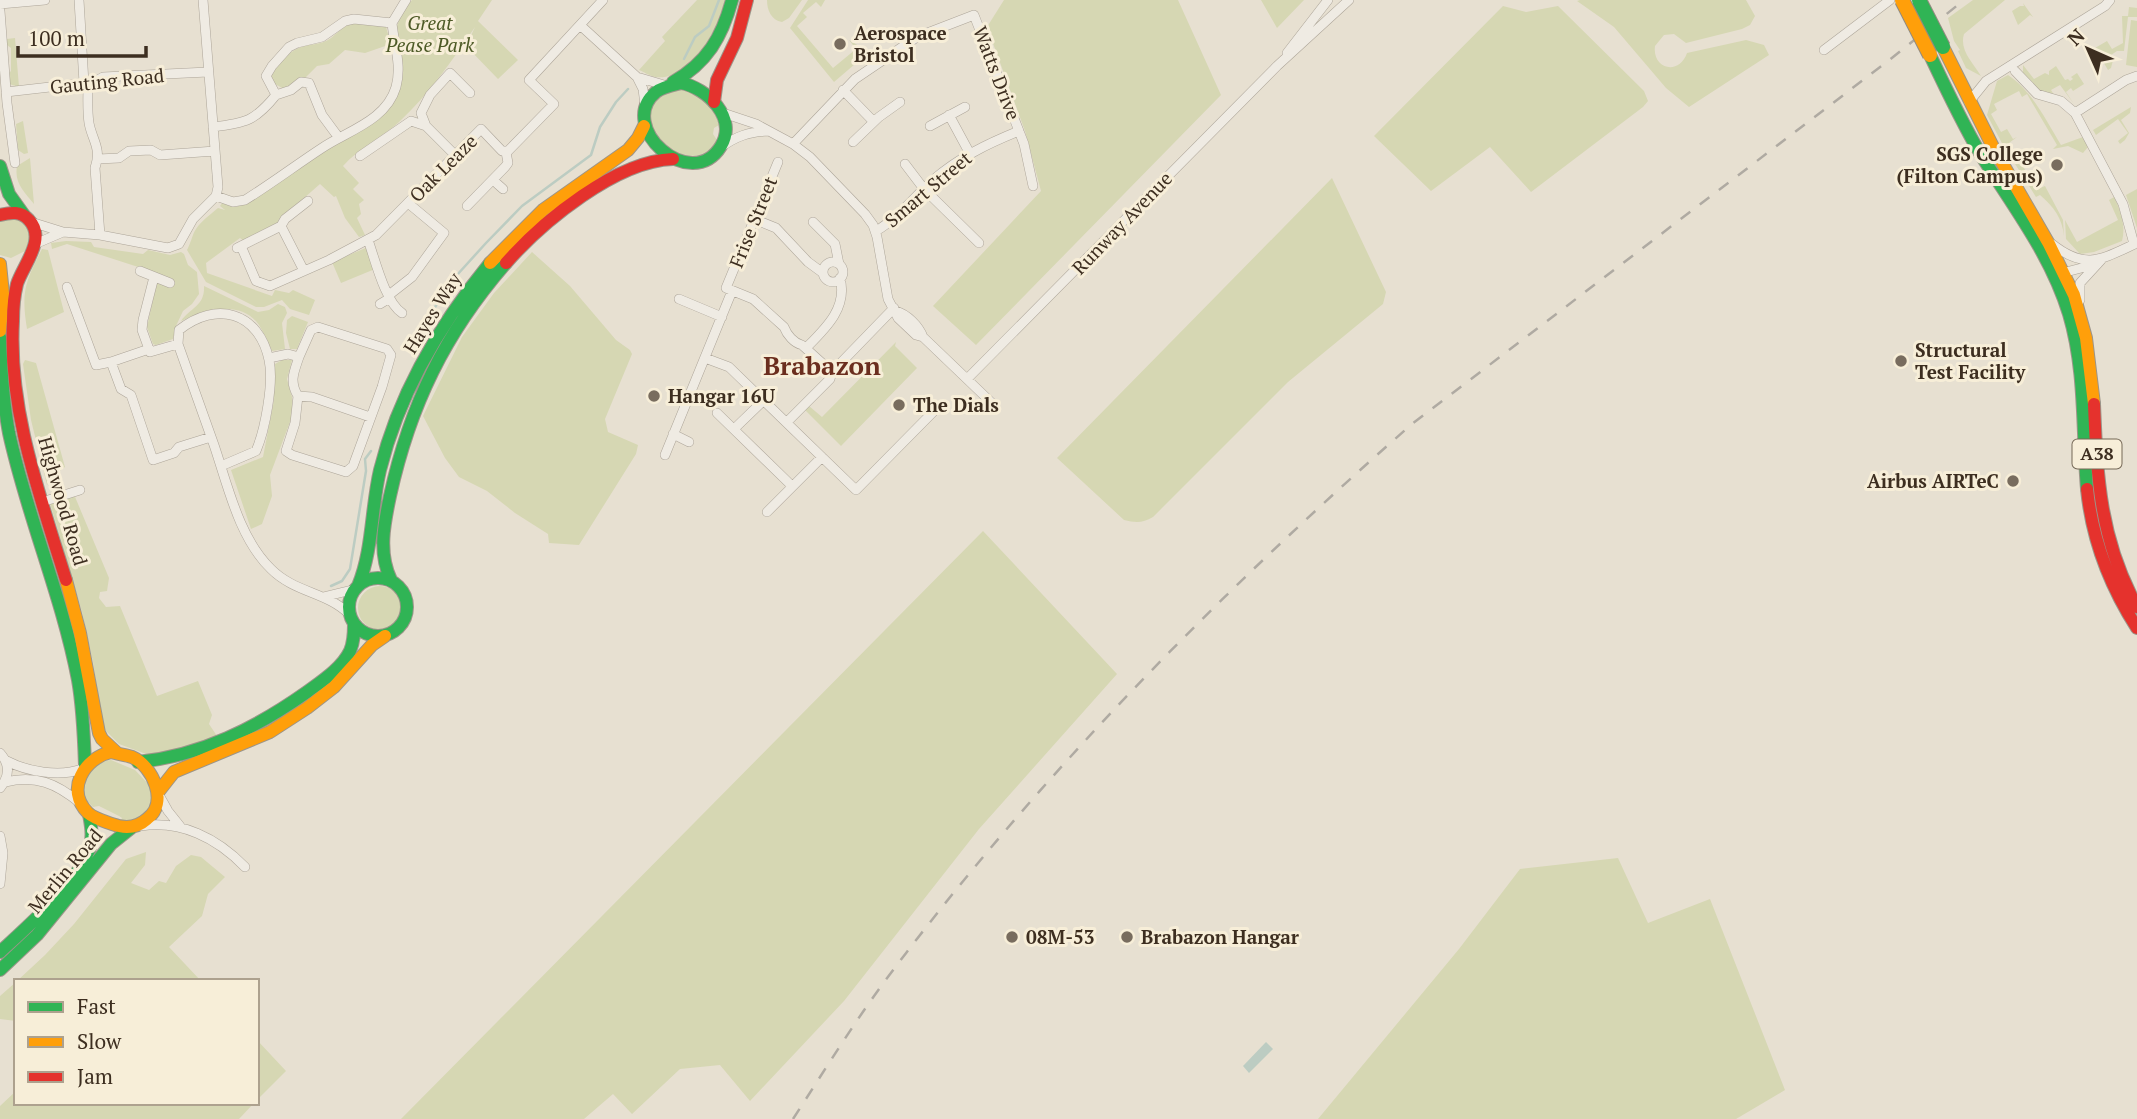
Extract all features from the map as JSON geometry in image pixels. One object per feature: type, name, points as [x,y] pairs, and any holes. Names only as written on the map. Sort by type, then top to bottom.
[{"type":"street","points":[[0,4],[45,0]]},
{"type":"street","points":[[79,0],[89,127],[96,138],[98,159],[95,167],[100,235]]},
{"type":"street","points":[[0,215],[9,212],[63,232],[176,247],[193,219],[216,196],[219,187],[203,0]]},
{"type":"street","points":[[216,196],[241,202],[339,138],[357,130],[381,111],[392,97],[397,84],[399,60],[392,23],[406,0]]},
{"type":"street","name":"Oak Leaze","points":[[281,226],[239,247],[256,281],[262,285],[270,286],[304,271],[379,233],[481,129],[506,152],[554,104],[529,80],[603,0]]},
{"type":"street","points":[[645,105],[656,90],[695,70],[706,59],[724,27],[732,0]]},
{"type":"street","points":[[718,150],[725,134],[719,108],[717,80],[737,38],[747,0]]},
{"type":"street","name":"Runway Avenue","points":[[1277,66],[1328,0]]},
{"type":"street","name":"Runway Avenue","points":[[967,379],[1277,66],[1349,0]]},
{"type":"street","points":[[1824,50],[1890,0]]},
{"type":"street","name":"A38","points":[[1902,0],[1930,55],[2012,181],[2045,239],[2059,275],[2081,363],[2087,480],[2096,534],[2110,579],[2137,628]]},
{"type":"street","name":"A38","points":[[1919,0],[1957,77],[1970,135],[2034,240],[2059,275],[2080,314],[2092,375],[2104,523],[2119,568],[2137,607]]},
{"type":"street","points":[[1964,107],[1986,81],[2110,1]]},
{"type":"street","points":[[0,11],[6,92],[4,172],[9,194],[35,230],[32,249]]},
{"type":"street","name":"Watts Drive","points":[[843,90],[911,40],[974,15],[1019,131],[1032,186]]},
{"type":"street","points":[[276,95],[266,76],[272,65],[289,47],[322,37],[345,21],[354,19],[392,23]]},
{"type":"street","points":[[580,25],[637,77],[643,89],[644,126],[655,145],[673,159],[684,163],[702,162],[736,137],[770,131]]},
{"type":"street","points":[[2015,71],[2037,94],[2061,101],[2075,113],[2123,204],[2135,244],[2059,275]]},
{"type":"street","name":"Gauting Road","points":[[6,92],[86,83],[103,78],[208,72]]},
{"type":"street","points":[[455,155],[426,126],[421,113],[430,95],[450,73],[470,93]]},
{"type":"street","points":[[2075,113],[2126,80],[2137,76]]},
{"type":"street","points":[[637,77],[667,85],[688,83],[719,108],[770,131],[810,157],[860,208],[876,231],[886,291],[895,309],[903,313],[920,330],[923,337],[993,405]]},
{"type":"street","points":[[1957,77],[1986,81]]},
{"type":"street","points":[[213,127],[242,124],[254,118],[276,95],[291,90],[301,82],[307,82],[315,93],[323,115],[339,138]]},
{"type":"street","points":[[793,144],[843,90],[873,121]]},
{"type":"street","points":[[853,142],[873,121],[900,102]]},
{"type":"street","points":[[930,126],[965,107]]},
{"type":"street","points":[[949,115],[970,152]]},
{"type":"street","points":[[360,156],[411,121],[426,126]]},
{"type":"street","name":"Hayes Way","points":[[357,588],[365,569],[383,461],[395,424],[416,376],[450,315],[473,281],[522,229],[546,207],[620,156],[636,142],[644,126]]},
{"type":"street","name":"Smart Street","points":[[876,231],[888,224],[924,189],[970,152],[1019,131]]},
{"type":"street","points":[[98,159],[119,159],[129,151],[150,150],[160,155],[215,151]]},
{"type":"street","points":[[467,206],[508,163],[506,152]]},
{"type":"street","name":"Hayes Way","points":[[391,580],[384,560],[384,534],[403,440],[417,400],[436,360],[460,321],[508,260],[540,230],[580,199],[626,169],[648,160],[673,159]]},
{"type":"street","name":"Frise Street","points":[[665,455],[722,317],[732,290],[726,288],[778,162]]},
{"type":"street","points":[[905,164],[924,189],[979,243]]},
{"type":"street","points":[[493,180],[503,190]]},
{"type":"street","points":[[304,271],[281,226],[285,219],[308,201]]},
{"type":"street","points":[[380,303],[412,277],[444,233],[408,203]]},
{"type":"street","points":[[754,219],[776,228],[828,281],[835,282],[840,278]]},
{"type":"street","points":[[806,348],[832,320],[840,306],[842,292],[842,271],[835,244],[813,222]]},
{"type":"street","points":[[0,331],[3,294],[0,262],[18,262],[32,249],[63,232]]},
{"type":"street","points":[[2045,239],[2076,260],[2101,260]]},
{"type":"street","points":[[368,240],[390,296],[402,313]]},
{"type":"street","name":"Highwood Road","points":[[32,249],[19,274],[15,291],[12,360],[27,450],[80,632],[99,733],[117,753]]},
{"type":"street","points":[[2080,314],[2080,283],[2101,260]]},
{"type":"street","points":[[823,273],[832,262],[839,264]]},
{"type":"street","points":[[140,271],[170,283]]},
{"type":"street","points":[[149,350],[142,330],[154,276]]},
{"type":"street","points":[[67,287],[93,361],[100,365],[178,344]]},
{"type":"street","points":[[732,290],[757,302],[784,327],[797,344],[806,348],[832,372]]},
{"type":"street","points":[[679,299],[722,317]]},
{"type":"street","points":[[788,422],[830,379],[832,372],[895,309]]},
{"type":"street","points":[[221,466],[256,451],[270,383],[269,358],[253,325],[232,314],[214,314],[187,324],[179,330],[178,344],[221,466],[246,534],[262,561],[290,584],[340,606],[367,635],[385,636]]},
{"type":"street","points":[[318,327],[387,349],[391,355],[353,466],[346,472],[286,451],[295,423],[298,396],[291,380],[299,357],[311,330],[318,327]]},
{"type":"street","name":"Highwood Road","points":[[0,337],[2,388],[10,434],[66,628],[83,726],[83,767]]},
{"type":"street","points":[[269,358],[288,354],[299,357]]},
{"type":"street","points":[[705,358],[729,368],[856,490],[936,409]]},
{"type":"street","points":[[111,362],[121,389],[131,395],[153,460],[173,453],[179,447],[211,437]]},
{"type":"street","points":[[298,396],[312,397],[370,417]]},
{"type":"street","points":[[734,429],[764,400]]},
{"type":"street","points":[[717,412],[792,486]]},
{"type":"street","points":[[673,434],[689,442]]},
{"type":"street","points":[[767,512],[822,457]]},
{"type":"street","points":[[42,502],[80,490]]},
{"type":"street","points":[[134,827],[151,817],[165,781],[174,772],[270,732],[307,708],[334,687],[373,645],[394,632],[401,625],[408,610],[406,596],[399,585],[380,578],[371,579],[357,588],[323,597]]},
{"type":"street","points":[[138,762],[164,760],[219,743],[280,711],[325,679],[344,660],[353,643],[349,604],[357,588]]},
{"type":"street","points":[[0,753],[15,765],[63,774],[83,767],[101,754],[117,753],[138,762],[153,777],[168,811],[180,826]]},
{"type":"street","points":[[1,786],[8,774],[7,761]]},
{"type":"street","points":[[83,767],[78,791],[85,808]]},
{"type":"street","points":[[1,786],[22,778],[51,783],[112,826],[180,826],[219,844],[245,867]]},
{"type":"street","name":"Merlin Road","points":[[0,952],[58,893],[84,860],[91,843],[85,808]]},
{"type":"street","name":"Merlin Road","points":[[0,970],[37,935],[111,844],[134,827]]},
{"type":"street","points":[[0,836],[3,853],[0,884]]},
{"type":"green space","name":"Great Pease Park","points":[[412,0],[492,0],[478,21],[518,60],[498,79],[466,46],[475,27],[440,77],[410,111],[343,166],[359,183],[353,189],[364,200],[359,204],[361,214],[357,218],[365,235],[359,237],[345,218],[336,196],[320,184],[275,226],[245,242],[240,238],[206,263],[207,273],[272,296],[275,290],[289,293],[293,290],[315,300],[309,315],[290,309],[282,300],[256,307],[206,282],[187,250],[203,220],[218,208],[225,210],[220,206],[223,202],[236,207],[244,204],[305,165],[394,98],[396,33],[404,10]]},
{"type":"green space","points":[[697,0],[725,0],[710,38],[692,62],[681,71],[668,76],[655,77],[639,70],[665,41],[662,37]]},
{"type":"green space","points":[[767,0],[802,0],[789,18],[782,22],[770,14]]},
{"type":"green space","points":[[808,0],[825,0],[821,7],[816,2],[803,13],[807,17],[797,26],[833,68],[856,49],[849,40],[869,52],[834,82],[790,28]]},
{"type":"green space","points":[[1004,0],[1178,0],[1221,95],[976,345],[933,306],[1041,191],[1025,131],[987,27]]},
{"type":"green space","points":[[1261,0],[1304,0],[1277,28]]},
{"type":"green space","points":[[1746,0],[1755,16],[1750,25],[1686,43],[1674,34],[1664,35],[1655,46],[1655,54],[1662,64],[1673,67],[1683,60],[1687,53],[1746,40],[1764,45],[1769,55],[1689,107],[1666,88],[1614,27],[1577,1]]},
{"type":"green space","points":[[1973,0],[2005,0],[1964,34],[1965,51],[1981,76],[1966,68],[1954,41],[1948,18]]},
{"type":"green space","points":[[2023,3],[2033,17],[2030,15],[2018,25],[2012,11],[2024,6]]},
{"type":"green space","points":[[1503,6],[1526,12],[1558,6],[1644,91],[1648,101],[1531,192],[1490,147],[1431,191],[1374,136]]},
{"type":"green space","points":[[2129,7],[2137,8],[2137,17],[2128,17],[2124,51],[2111,55],[2113,60],[2108,70],[2095,48],[2107,41],[2112,49],[2123,43],[2122,16],[2128,16]]},
{"type":"green space","points":[[2131,20],[2137,21],[2137,67],[2126,65]]},
{"type":"green space","points":[[355,23],[386,27],[391,44],[365,53],[345,50],[329,64],[317,66],[304,79],[284,89],[270,78],[278,64],[292,52],[301,47],[325,42],[343,28]]},
{"type":"green space","points":[[15,38],[19,87],[9,84],[8,74],[11,71],[11,48],[7,45],[7,39]]},
{"type":"green space","points":[[2023,65],[2034,79],[2045,73],[2049,75],[2049,71],[2056,66],[2065,80],[2070,81],[2077,73],[2084,84],[2066,92],[2074,104],[2060,85],[2051,90],[2054,95],[2041,93],[2023,74]]},
{"type":"green space","points":[[2008,75],[2024,89],[2031,98],[2061,145],[2083,137],[2088,147],[2083,153],[2068,146],[2053,149],[2057,145],[2027,94],[2022,97],[2019,91],[1994,104],[1997,110],[1991,114],[2001,132],[2007,129],[2013,139],[2017,137],[2009,143],[2027,173],[2032,171],[2035,177],[2039,175],[2041,179],[2037,181],[2040,188],[2045,186],[2063,220],[2064,236],[2056,213],[2040,195],[2036,197],[1987,115],[1997,81]]},
{"type":"green space","points":[[679,88],[705,101],[717,118],[719,125],[714,128],[713,134],[717,140],[706,152],[692,156],[678,152],[664,144],[655,132],[650,118],[652,105],[663,93]]},
{"type":"green space","points":[[2131,107],[2130,113],[2121,120],[2129,133],[2120,144],[2118,141],[2128,133],[2118,119],[2096,135],[2093,130]]},
{"type":"green space","points":[[23,121],[28,153],[24,154],[18,150],[16,124]]},
{"type":"green space","points":[[30,158],[34,204],[21,187],[16,172],[17,166]]},
{"type":"green space","points":[[1332,178],[1386,292],[1383,304],[1288,382],[1153,517],[1139,522],[1124,520],[1057,458]]},
{"type":"green space","points":[[2137,189],[2137,228],[2126,195]]},
{"type":"green space","points":[[2114,197],[2122,219],[2122,241],[2094,252],[2080,254],[2066,239],[2065,220],[2077,242],[2118,220],[2109,200]]},
{"type":"green space","points":[[7,217],[23,222],[30,237],[25,251],[11,258],[0,255],[0,219]]},
{"type":"green space","points":[[91,242],[94,247],[143,254],[148,250],[170,255],[181,252],[184,254],[188,265],[197,272],[199,294],[183,311],[173,339],[153,344],[147,327],[157,281],[166,276],[67,244],[52,249],[51,243]]},
{"type":"green space","points":[[368,247],[375,269],[341,283],[332,262]]},
{"type":"green space","points":[[42,249],[48,250],[64,312],[27,329],[24,306],[26,288]]},
{"type":"green space","points":[[532,252],[570,286],[616,340],[632,354],[605,419],[608,432],[638,445],[636,454],[579,545],[549,543],[548,534],[487,491],[459,477],[445,458],[423,416],[462,337],[494,293]]},
{"type":"green space","points":[[204,286],[258,312],[269,310],[278,304],[285,307],[287,313],[282,323],[285,349],[272,351],[259,325],[251,317],[232,309],[211,311],[181,321],[200,302]]},
{"type":"green space","points":[[292,316],[308,322],[297,349],[290,349],[286,333],[287,320]]},
{"type":"green space","points":[[896,342],[895,346],[917,368],[841,446],[805,410],[809,406],[822,417]]},
{"type":"green space","points":[[25,360],[36,363],[65,467],[55,474],[47,485],[31,420],[23,364]]},
{"type":"green space","points":[[282,360],[292,360],[287,379],[293,414],[270,475],[272,496],[262,524],[251,529],[231,470],[263,457],[274,400],[272,386],[275,364]]},
{"type":"green space","points":[[73,492],[109,578],[107,591],[100,592],[99,598],[106,607],[120,606],[157,696],[198,681],[212,715],[209,724],[217,736],[170,752],[149,755],[119,744],[103,728],[82,612],[49,500]]},
{"type":"green space","points":[[983,531],[1117,674],[979,829],[844,1001],[750,1101],[720,1065],[680,1069],[632,1114],[613,1094],[584,1119],[401,1119]]},
{"type":"green space","points":[[380,586],[395,593],[402,608],[395,623],[380,630],[365,623],[358,608],[365,593]]},
{"type":"green space","points":[[111,760],[135,770],[153,789],[152,804],[141,817],[120,822],[122,818],[119,816],[99,806],[93,807],[87,800],[83,785],[89,771],[102,762]]},
{"type":"green space","points":[[146,852],[145,865],[131,883],[149,890],[159,881],[166,883],[176,866],[191,855],[201,857],[225,877],[208,894],[202,916],[169,947],[199,979],[19,979],[74,924],[126,859]]},
{"type":"green space","points":[[1618,858],[1648,923],[1710,899],[1785,1090],[1736,1119],[1318,1119],[1459,949],[1520,869]]},
{"type":"green space","points":[[14,984],[14,1021],[0,1019],[0,996]]},
{"type":"green space","points":[[259,1042],[286,1071],[259,1098]]},
{"type":"green space","points":[[14,1093],[14,1105],[252,1105],[239,1119],[0,1119],[0,1106]]},
{"type":"shaded area","points":[[1266,1042],[1273,1049],[1249,1073],[1243,1066]]},
{"type":"waterway","points":[[684,59],[695,37],[709,26],[719,0]]},
{"type":"waterway","points":[[413,345],[457,275],[486,243],[522,206],[591,155],[600,127],[628,89]]},
{"type":"waterway","points":[[331,586],[342,581],[350,569],[366,471],[365,459],[371,451]]},
{"type":"railway","points":[[793,1119],[886,980],[957,888],[1017,817],[1142,680],[1275,549],[1412,424],[1964,0]]},
{"type":"traffic: fast","points":[[673,82],[685,75],[712,48],[732,0]]},
{"type":"traffic: fast","points":[[1919,0],[1943,47]]},
{"type":"traffic: fast","points":[[1930,55],[1974,143],[2042,251],[2069,314],[2078,357],[2087,489]]},
{"type":"traffic: fast","points":[[681,83],[710,98],[723,115],[726,125],[721,146],[708,159],[692,163],[676,159],[662,150],[651,137],[645,122],[646,106],[656,92],[681,83]]},
{"type":"traffic: fast","points":[[0,166],[9,194],[24,215]]},
{"type":"traffic: fast","points":[[358,586],[369,543],[380,470],[398,414],[438,335],[490,263]]},
{"type":"traffic: fast","points":[[391,580],[383,549],[384,528],[408,431],[419,401],[448,343],[484,289],[506,263]]},
{"type":"traffic: fast","points":[[0,337],[9,433],[71,649],[81,701],[85,765]]},
{"type":"traffic: fast","points":[[372,578],[384,578],[399,586],[407,601],[407,607],[407,613],[399,628],[384,636],[372,636],[357,628],[349,613],[349,601],[357,586],[372,578]]},
{"type":"traffic: fast","points":[[138,762],[206,747],[248,728],[288,705],[325,679],[342,663],[351,648],[354,624]]},
{"type":"traffic: fast","points":[[0,952],[51,903],[75,875],[90,847],[92,835],[89,814]]},
{"type":"traffic: fast","points":[[0,970],[37,935],[111,844],[131,828]]},
{"type":"traffic: slow","points":[[1902,0],[1930,55]]},
{"type":"traffic: slow","points":[[1943,47],[1993,147],[2049,244],[2074,295],[2086,338],[2094,404]]},
{"type":"traffic: slow","points":[[490,263],[543,210],[628,150],[644,126]]},
{"type":"traffic: slow","points":[[0,264],[3,294],[0,331]]},
{"type":"traffic: slow","points":[[66,580],[80,633],[99,733],[117,753]]},
{"type":"traffic: slow","points":[[159,791],[174,772],[270,732],[307,708],[334,687],[372,645],[385,636]]},
{"type":"traffic: slow","points":[[111,752],[132,757],[140,762],[156,785],[157,804],[154,812],[135,826],[117,826],[94,817],[81,804],[78,795],[78,785],[86,768],[101,755],[111,752]]},
{"type":"traffic: jam","points":[[714,102],[717,80],[737,38],[747,0]]},
{"type":"traffic: jam","points":[[506,263],[540,229],[582,196],[628,170],[651,162],[673,159]]},
{"type":"traffic: jam","points":[[0,215],[23,215],[34,227],[36,235],[14,298],[13,354],[28,452],[66,580]]},
{"type":"traffic: jam","points":[[2094,404],[2099,483],[2108,533],[2115,557],[2137,607]]},
{"type":"traffic: jam","points":[[2087,489],[2093,526],[2104,562],[2118,596],[2137,628]]},
{"type":"place","name":"Aerospace Bristol","points":[[840,44]]},
{"type":"place","name":"SGS College (Filton Campus)","points":[[2057,165]]},
{"type":"place","name":"Structural Test Facility","points":[[1901,361]]},
{"type":"place","name":"Hangar 16U","points":[[654,396]]},
{"type":"place","name":"The Dials","points":[[899,405]]},
{"type":"place","name":"Airbus AIRTeC","points":[[2013,481]]},
{"type":"place","name":"08M-53","points":[[1012,937]]},
{"type":"place","name":"Brabazon Hangar","points":[[1127,937]]},
{"type":"district","name":"Brabazon","points":[[822,366]]}]
